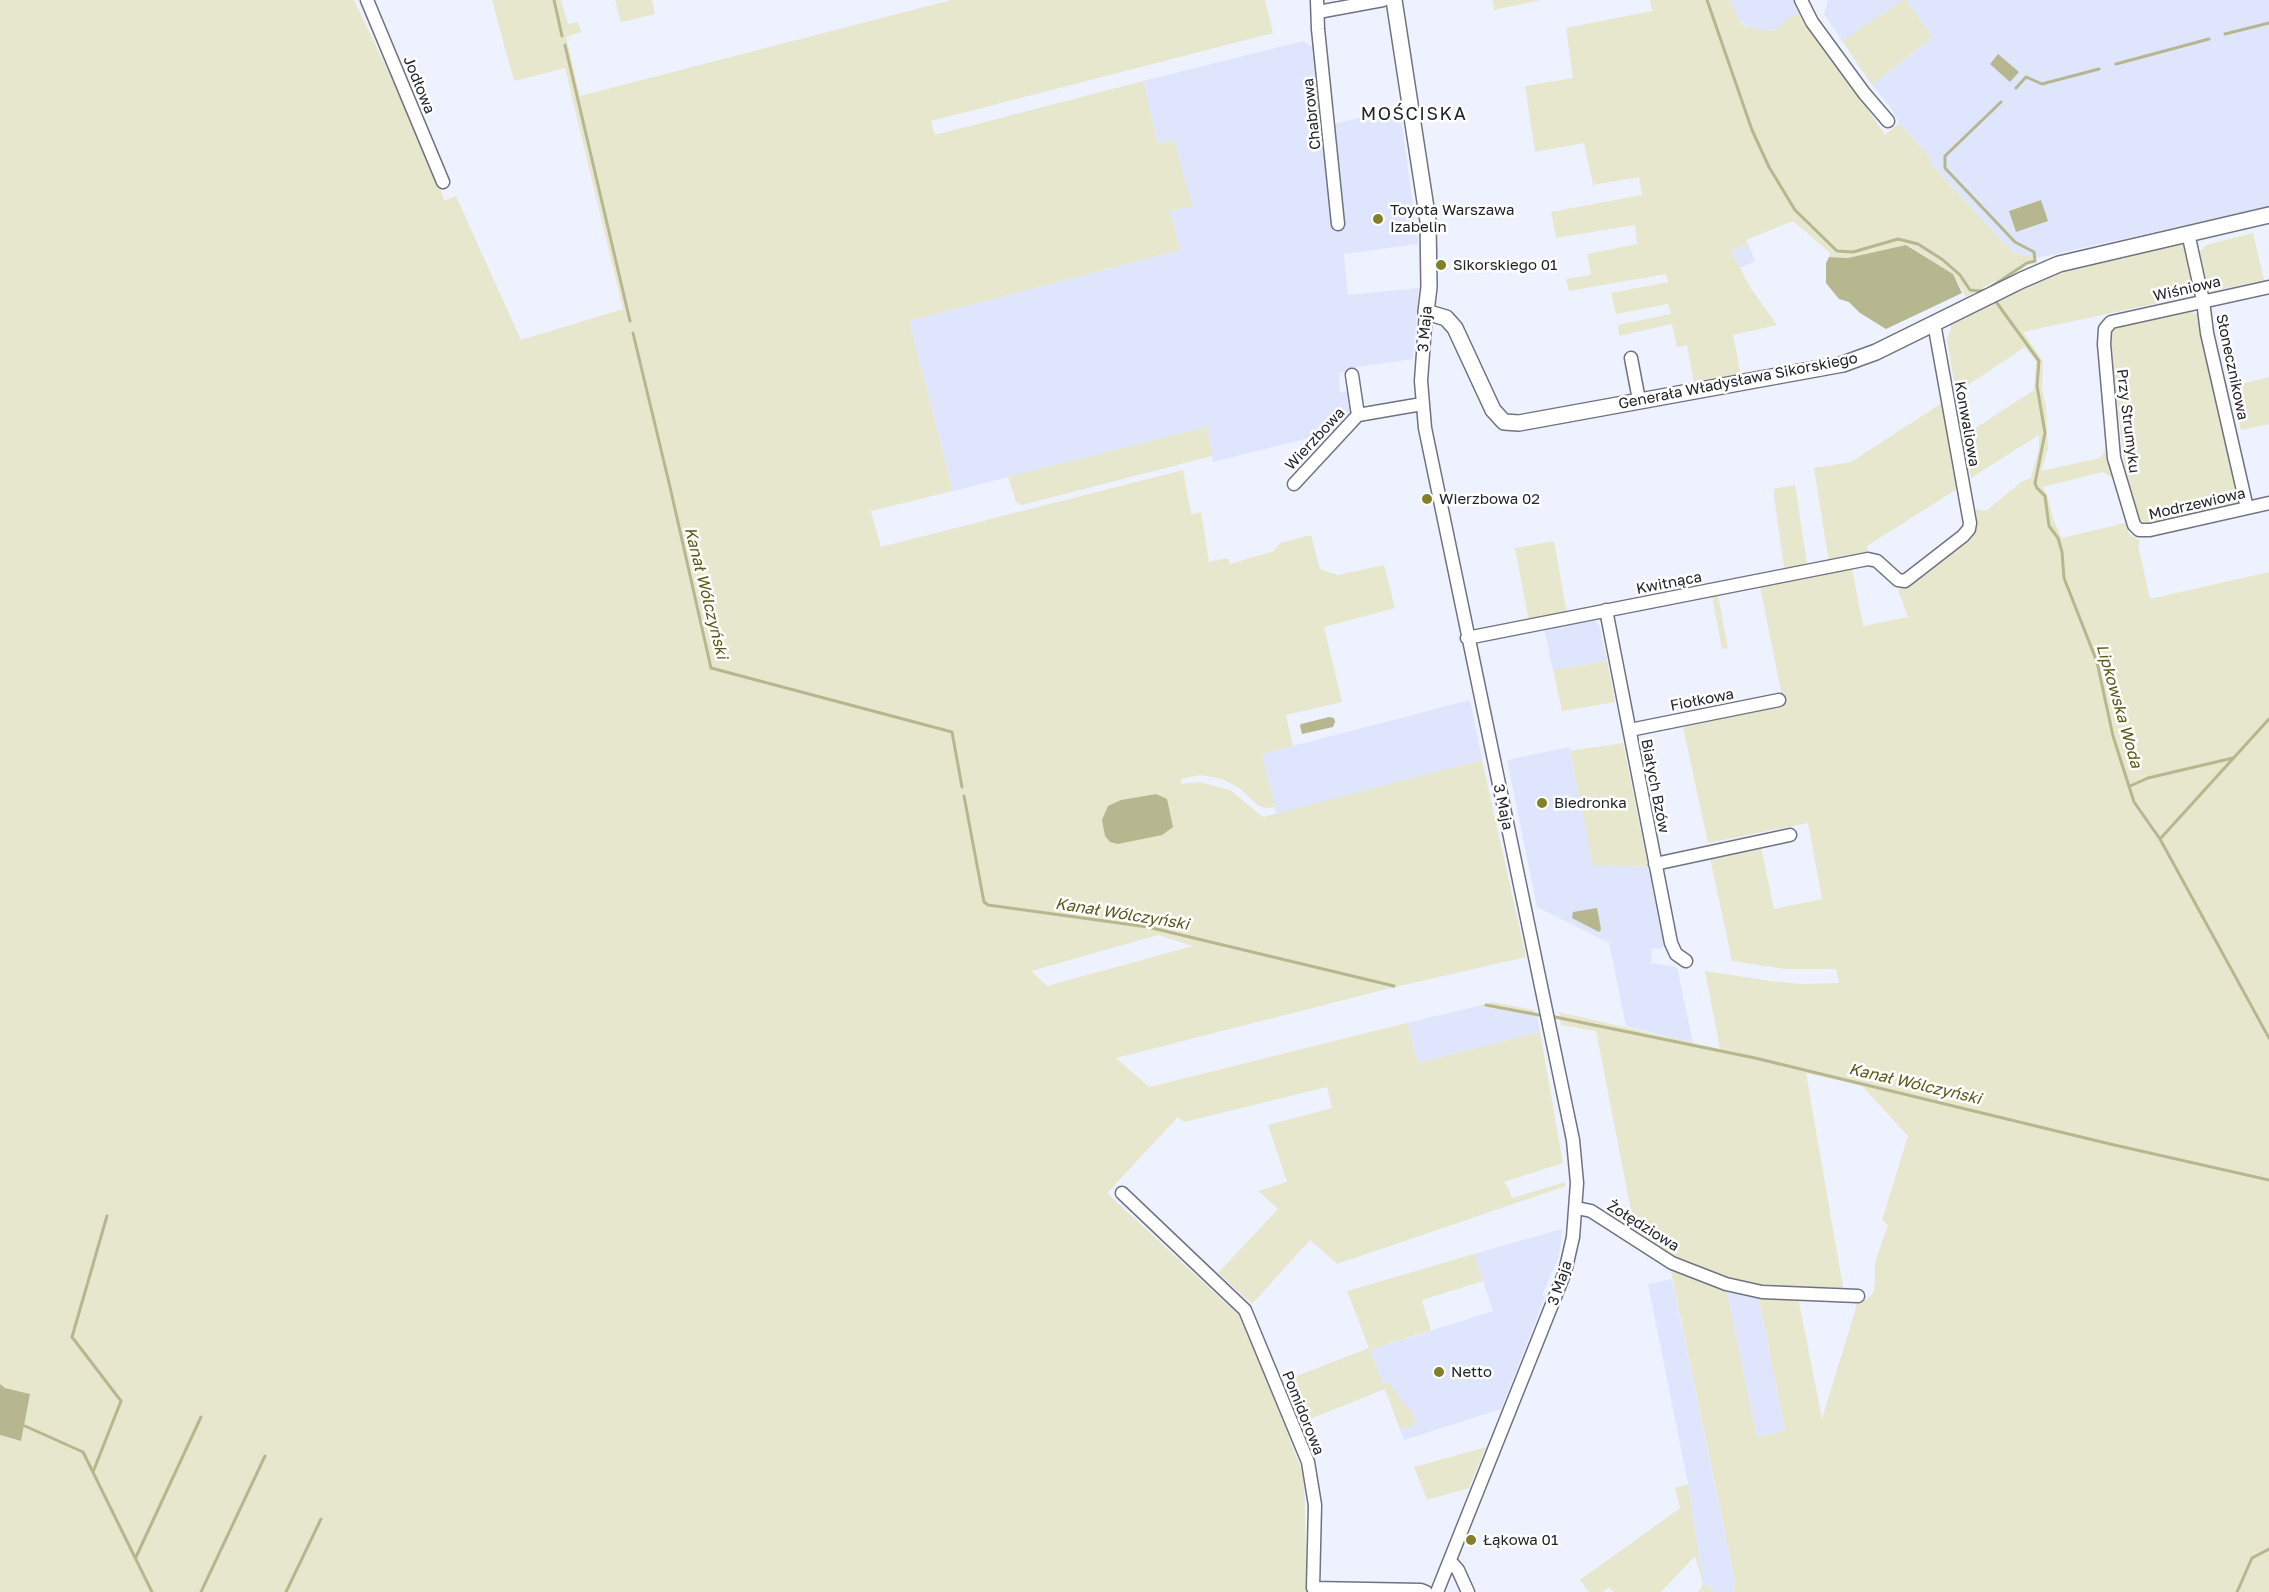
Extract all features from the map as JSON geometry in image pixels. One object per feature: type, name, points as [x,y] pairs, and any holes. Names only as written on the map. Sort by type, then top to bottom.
[{"type":"main road","name":"3 Maja","points":[[1394,0],[1428,221],[1429,287],[1426,312]]},
{"type":"main road","name":"Generała Władysława Sikorskiego","points":[[1426,312],[1446,318],[1456,328],[1493,410],[1504,422],[1519,423],[1843,364],[1870,355],[2022,279],[2058,264],[2269,215]]},
{"type":"street","name":"Jodłowa","points":[[367,0],[443,182]]},
{"type":"street","points":[[1318,6],[1383,0]]},
{"type":"street","points":[[1801,0],[1812,22],[1864,93],[1888,121]]},
{"type":"street","name":"Chabrowa","points":[[1318,6],[1318,30],[1338,224]]},
{"type":"street","name":"Słonecznikowa","points":[[2188,233],[2247,508]]},
{"type":"street","name":"Wiśniowa","points":[[2111,322],[2269,287]]},
{"type":"street","name":"3 Maja","points":[[1426,312],[1421,381],[1430,455],[1573,1140],[1577,1183],[1570,1254],[1555,1300],[1437,1592]]},
{"type":"street","name":"Przy Strumyku","points":[[2111,322],[2105,329],[2104,344],[2114,458],[2134,525]]},
{"type":"street","name":"Konwaliowa","points":[[1877,561],[1891,576],[1905,581],[1964,536],[1969,529],[1965,491],[1934,323]]},
{"type":"street","points":[[1631,357],[1639,400]]},
{"type":"street","name":"Wierzbowa","points":[[1352,375],[1358,415]]},
{"type":"street","name":"Wierzbowa","points":[[1294,484],[1358,415],[1422,404]]},
{"type":"street","name":"Modrzewiowa","points":[[2134,525],[2139,530],[2150,531],[2269,503]]},
{"type":"street","name":"Kwitnąca","points":[[1467,638],[1868,559],[1877,561]]},
{"type":"street","name":"Białych Bzów","points":[[1606,610],[1671,943],[1676,954],[1686,961]]},
{"type":"street","name":"Fiołkowa","points":[[1630,730],[1779,700]]},
{"type":"street","points":[[1655,864],[1790,835]]},
{"type":"street","name":"Pomidorowa","points":[[1122,1193],[1245,1310],[1308,1462],[1315,1505],[1313,1588],[1421,1590],[1426,1592]]},
{"type":"street","name":"Żołędziowa","points":[[1576,1208],[1591,1211],[1660,1256],[1693,1272],[1726,1284],[1761,1292],[1858,1296]]},
{"type":"street","points":[[1450,1561],[1458,1570],[1467,1592]]},
{"type":"shaded area","points":[[0,0],[354,0],[433,165],[444,201],[456,196],[521,340],[623,309],[565,68],[514,81],[492,0],[561,0],[568,24],[578,22],[581,32],[566,37],[580,96],[951,0],[1265,0],[1273,33],[931,121],[935,135],[1143,81],[1158,144],[1174,140],[1192,206],[1170,211],[1180,250],[909,321],[953,491],[871,511],[881,547],[1183,470],[1191,514],[1201,512],[1209,562],[1228,558],[1230,564],[1274,551],[1280,543],[1311,535],[1320,569],[1338,575],[1384,565],[1395,608],[1324,627],[1342,702],[1286,715],[1293,746],[1262,754],[1275,807],[1259,806],[1239,788],[1223,779],[1200,775],[1181,779],[1181,784],[1200,782],[1230,790],[1263,817],[1482,760],[1526,957],[1391,988],[1116,1058],[1149,1087],[1407,1023],[1418,1063],[1540,1032],[1563,1163],[1504,1182],[1512,1198],[1565,1182],[1566,1186],[1337,1264],[1310,1240],[1252,1304],[1218,1273],[1278,1209],[1258,1191],[1287,1182],[1268,1125],[1332,1108],[1327,1087],[1184,1122],[1178,1117],[1107,1193],[1244,1320],[1304,1477],[1307,1592],[0,1592],[0,1435],[15,1440],[30,1394],[5,1388],[0,1384]],"holes":[[[1156,794],[1105,836],[1121,800]],[[1158,935],[1193,946],[1047,986],[1031,971]]]},
{"type":"shaded area","points":[[615,0],[652,0],[655,14],[621,22]]},
{"type":"shaded area","points":[[1493,0],[1541,0],[1494,10]]},
{"type":"shaded area","points":[[1650,0],[1729,0],[1742,24],[1749,28],[1774,31],[1791,17],[1802,12],[1885,135],[1899,123],[1932,160],[1930,163],[2012,252],[2037,258],[1966,297],[1953,274],[1907,245],[1848,258],[1829,257],[1830,253],[1793,221],[1746,240],[1748,244],[1731,251],[1750,287],[1777,325],[1733,335],[1741,375],[1694,384],[1687,345],[1677,347],[1672,324],[1619,336],[1618,325],[1671,314],[1668,304],[1616,314],[1611,293],[1668,282],[1666,274],[1569,291],[1566,279],[1591,275],[1587,254],[1637,244],[1635,225],[1556,238],[1551,212],[1642,195],[1639,177],[1593,185],[1584,143],[1535,152],[1525,86],[1573,78],[1566,28],[1652,11]]},
{"type":"shaded area","points":[[1729,0],[1794,0],[1802,12],[1774,31],[1749,28],[1737,18]]},
{"type":"shaded area","points":[[1828,0],[1903,0],[1842,41],[1824,14]]},
{"type":"shaded area","points":[[1906,0],[2269,0],[2269,206],[2037,258],[2012,252],[1930,163],[1932,160],[1899,123],[1890,107],[1872,85],[1933,37]]},
{"type":"shaded area","points":[[1906,0],[1933,37],[1872,85],[1842,41]]},
{"type":"shaded area","points":[[1303,41],[1313,47],[1318,102],[1323,101],[1333,124],[1400,109],[1418,244],[1344,254],[1348,295],[1419,288],[1413,359],[1356,367],[1356,370],[1339,373],[1340,393],[1350,390],[1353,416],[1333,432],[1213,462],[1207,427],[953,491],[909,321],[1180,250],[1170,211],[1191,206],[1174,140],[1158,144],[1143,81]]},
{"type":"shaded area","points":[[1998,54],[2019,72],[2010,82],[1990,64]]},
{"type":"shaded area","points":[[2041,200],[2048,221],[2016,232],[2009,211]]},
{"type":"shaded area","points":[[2253,233],[2264,280],[2217,290],[2207,286],[2200,252],[2206,245]]},
{"type":"shaded area","points":[[2183,243],[2195,295],[2023,332],[2043,361],[2042,389],[2046,406],[2048,449],[2041,471],[2100,458],[2106,449],[2113,478],[2103,472],[2043,487],[2062,538],[2125,523],[2129,534],[2140,541],[2138,546],[2150,599],[2269,572],[2269,1592],[1734,1592],[1735,1581],[1670,1267],[1726,1289],[1757,1437],[1785,1431],[1758,1295],[1798,1297],[1822,1419],[1858,1301],[1867,1299],[1873,1293],[1875,1262],[1888,1225],[1882,1220],[1908,1136],[1862,1086],[1806,1073],[1844,1293],[1757,1288],[1695,1270],[1636,1236],[1596,1031],[1561,1025],[1559,1012],[1720,1049],[1705,971],[1800,984],[1839,983],[1836,969],[1785,969],[1732,961],[1710,858],[1761,848],[1774,909],[1822,899],[1808,823],[1708,843],[1683,727],[1784,706],[1760,586],[1852,569],[1863,626],[1908,617],[1898,590],[1977,528],[1976,509],[1986,511],[2021,482],[2031,478],[2039,447],[2039,435],[1971,478],[1963,436],[2034,390],[2036,361],[2025,347],[1956,393],[1947,340],[1951,329],[1950,322],[2061,273],[2133,252]]},
{"type":"shaded area","points":[[1748,244],[1755,261],[1740,268],[1731,251]]},
{"type":"shaded area","points":[[1906,245],[1953,274],[1962,293],[1886,329],[1860,313],[1849,302],[1839,299],[1826,283],[1826,263],[1829,257],[1848,258]]},
{"type":"shaded area","points":[[2190,311],[2200,316],[2241,497],[2236,505],[2147,525],[2139,520],[2124,463],[2110,334],[2116,327]]},
{"type":"shaded area","points":[[2269,377],[2269,424],[2241,430],[2231,386]]},
{"type":"shaded area","points":[[1942,403],[1957,489],[1867,546],[1868,553],[1829,562],[1814,468],[1851,462]]},
{"type":"shaded area","points":[[1207,427],[1212,456],[1022,505],[1016,502],[1008,477]]},
{"type":"shaded area","points":[[1795,485],[1808,570],[1785,574],[1773,489]]},
{"type":"shaded area","points":[[1554,541],[1567,615],[1529,622],[1515,548]]},
{"type":"shaded area","points":[[1718,595],[1728,648],[1722,649],[1712,596]]},
{"type":"shaded area","points":[[1592,620],[1599,624],[1607,661],[1553,670],[1544,629]]},
{"type":"shaded area","points":[[1607,661],[1615,702],[1562,711],[1553,670]]},
{"type":"shaded area","points":[[1470,700],[1482,760],[1276,814],[1262,754]]},
{"type":"shaded area","points":[[1329,717],[1334,718],[1333,727],[1302,734],[1301,724]]},
{"type":"shaded area","points":[[1623,743],[1648,867],[1593,865],[1570,751]]},
{"type":"shaded area","points":[[1569,747],[1593,864],[1648,867],[1664,946],[1660,949],[1652,948],[1651,963],[1677,967],[1693,1043],[1626,1026],[1609,943],[1537,907],[1507,760]]},
{"type":"shaded area","points":[[1156,794],[1167,799],[1173,827],[1162,835],[1118,844],[1110,842],[1105,836],[1102,820],[1108,806],[1121,800]]},
{"type":"shaded area","points":[[1597,908],[1601,929],[1599,932],[1572,918],[1573,912]]},
{"type":"shaded area","points":[[1492,1002],[1534,1010],[1537,1016],[1478,1006]]},
{"type":"shaded area","points":[[1478,1006],[1537,1016],[1540,1032],[1418,1063],[1407,1023]]},
{"type":"shaded area","points":[[1562,1229],[1559,1256],[1542,1296],[1546,1295],[1501,1409],[1404,1440],[1370,1350],[1493,1311],[1474,1254]]},
{"type":"shaded area","points":[[1474,1254],[1483,1281],[1422,1300],[1431,1330],[1370,1350],[1383,1384],[1387,1383],[1392,1386],[1400,1400],[1411,1411],[1415,1419],[1414,1426],[1400,1429],[1385,1389],[1302,1422],[1286,1380],[1369,1348],[1347,1291]]},
{"type":"shaded area","points":[[1672,1279],[1735,1581],[1734,1592],[1715,1592],[1703,1584],[1688,1484],[1648,1284]]},
{"type":"shaded area","points":[[1726,1289],[1758,1295],[1785,1431],[1757,1437]]},
{"type":"shaded area","points":[[0,1384],[5,1388],[30,1394],[21,1441],[0,1435]]},
{"type":"shaded area","points":[[1486,1447],[1469,1488],[1427,1500],[1414,1467]]},
{"type":"shaded area","points":[[1688,1484],[1703,1584],[1695,1556],[1661,1592],[1614,1592],[1609,1587],[1603,1592],[1589,1592],[1580,1580],[1680,1508],[1675,1488]]},
{"type":"shaded area","points":[[1703,1584],[1715,1592],[1698,1592]]},
{"type":"waterway","name":"Kanał Wólczyński","points":[[554,0],[562,36]]},
{"type":"waterway","name":"Lipkowska Woda","points":[[1707,0],[1752,130],[1769,167],[1795,210],[1837,251],[1853,252],[1898,239],[1918,244],[1943,260],[1960,275],[1970,290],[1978,291],[1986,290],[2027,263],[2035,261],[2034,252],[2015,242],[1945,168],[1945,156],[2001,102]]},
{"type":"waterway","points":[[2225,34],[2269,23]]},
{"type":"waterway","points":[[2116,64],[2209,39]]},
{"type":"waterway","name":"Kanał Wólczyński","points":[[565,45],[630,321]]},
{"type":"waterway","points":[[2016,88],[2026,77],[2042,84],[2099,69]]},
{"type":"waterway","name":"Lipkowska Woda","points":[[1994,299],[2039,361],[2037,386],[2045,433],[2035,483],[2045,496],[2049,526],[2058,538],[2062,552],[2064,578],[2097,662],[2113,736],[2134,802],[2160,839],[2269,1038]]},
{"type":"waterway","name":"Kanał Wólczyński","points":[[633,333],[711,668],[952,732],[962,787]]},
{"type":"waterway","points":[[2160,839],[2269,719]]},
{"type":"waterway","points":[[2130,786],[2148,778],[2233,758]]},
{"type":"waterway","name":"Kanał Wólczyński","points":[[964,796],[984,902],[988,905],[1148,927],[1394,986]]},
{"type":"waterway","name":"Kanał Wólczyński","points":[[1486,1005],[1539,1015]]},
{"type":"waterway","name":"Kanał Wólczyński","points":[[1555,1017],[1755,1058],[2269,1180]]},
{"type":"waterway","points":[[93,1472],[121,1401],[72,1337],[107,1216]]},
{"type":"waterway","points":[[136,1557],[201,1417]]},
{"type":"waterway","points":[[25,1426],[83,1452],[152,1592]]},
{"type":"waterway","points":[[201,1592],[265,1456]]},
{"type":"waterway","points":[[286,1592],[321,1519]]},
{"type":"waterway","points":[[2237,1592],[2252,1558],[2269,1549]]},
{"type":"place","name":"Toyota Warszawa Izabelin","points":[[1378,219]]},
{"type":"place","name":"Sikorskiego 01","points":[[1441,265]]},
{"type":"place","name":"Wierzbowa 02","points":[[1427,499]]},
{"type":"place","name":"Biedronka","points":[[1542,803]]},
{"type":"place","name":"Netto","points":[[1439,1372]]},
{"type":"place","name":"Łąkowa 01","points":[[1471,1540]]},
{"type":"district","name":"MOŚCISKA","points":[[1414,114]]}]
